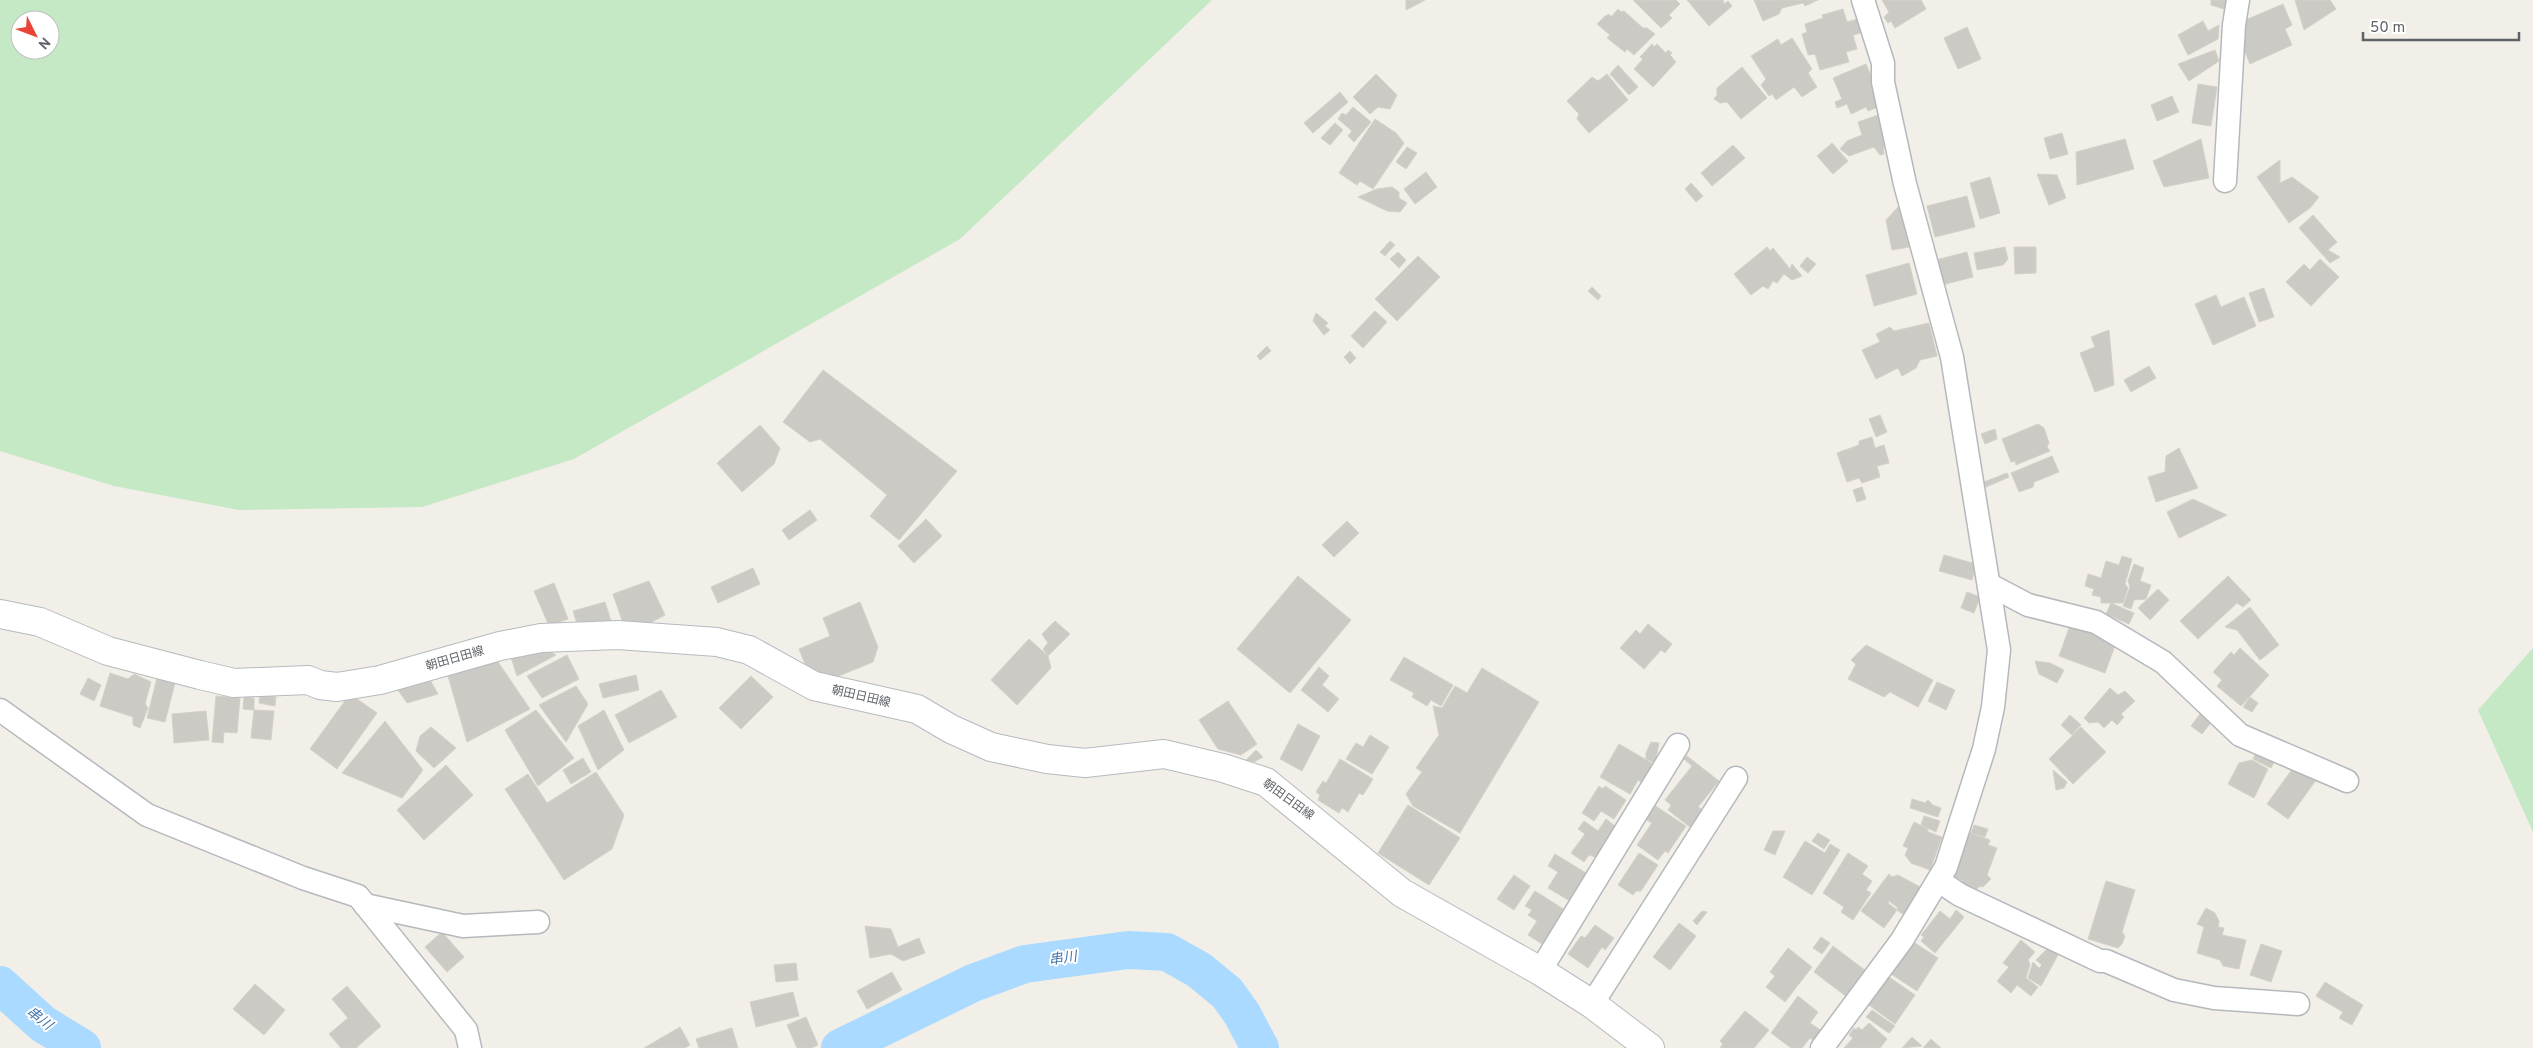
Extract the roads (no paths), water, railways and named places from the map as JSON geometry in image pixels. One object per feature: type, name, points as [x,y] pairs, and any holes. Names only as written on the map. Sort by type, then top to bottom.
[{"type":"main road","name":"朝田日田線","points":[[0,614],[40,622],[108,651],[234,682],[308,680],[320,685],[337,686],[380,680],[500,646],[541,638],[618,635],[718,642],[749,650],[803,678],[814,686],[917,709],[951,729],[991,747],[1047,760],[1085,763],[1164,754],[1223,768],[1266,782],[1402,893],[1540,971],[1592,1004],[1650,1048]]},
{"type":"street","points":[[1822,1048],[1902,940],[1946,867],[1984,749],[1993,707],[1999,650],[1990,584],[1958,405],[1952,357],[1905,184],[1883,82],[1882,63],[1863,0]]},
{"type":"street","points":[[2225,181],[2234,25],[2238,0]]},
{"type":"street","points":[[1990,584],[2028,605],[2096,622],[2163,662],[2240,734],[2346,782]]},
{"type":"street","points":[[0,710],[146,815],[303,878],[358,896],[466,1030],[470,1048]]},
{"type":"street","points":[[1540,971],[1678,745]]},
{"type":"street","points":[[1592,1004],[1736,778]]},
{"type":"street","points":[[1939,881],[1960,895],[2100,961],[2106,961],[2174,990],[2214,998],[2298,1004]]},
{"type":"street","points":[[365,905],[463,926],[538,922]]},
{"type":"waterway","name":"串川","points":[[840,1048],[973,983],[1025,964],[1128,950],[1167,952],[1199,970],[1227,993],[1242,1014],[1260,1048]]},
{"type":"waterway","name":"串川","points":[[0,985],[43,1024],[82,1048]]}]
